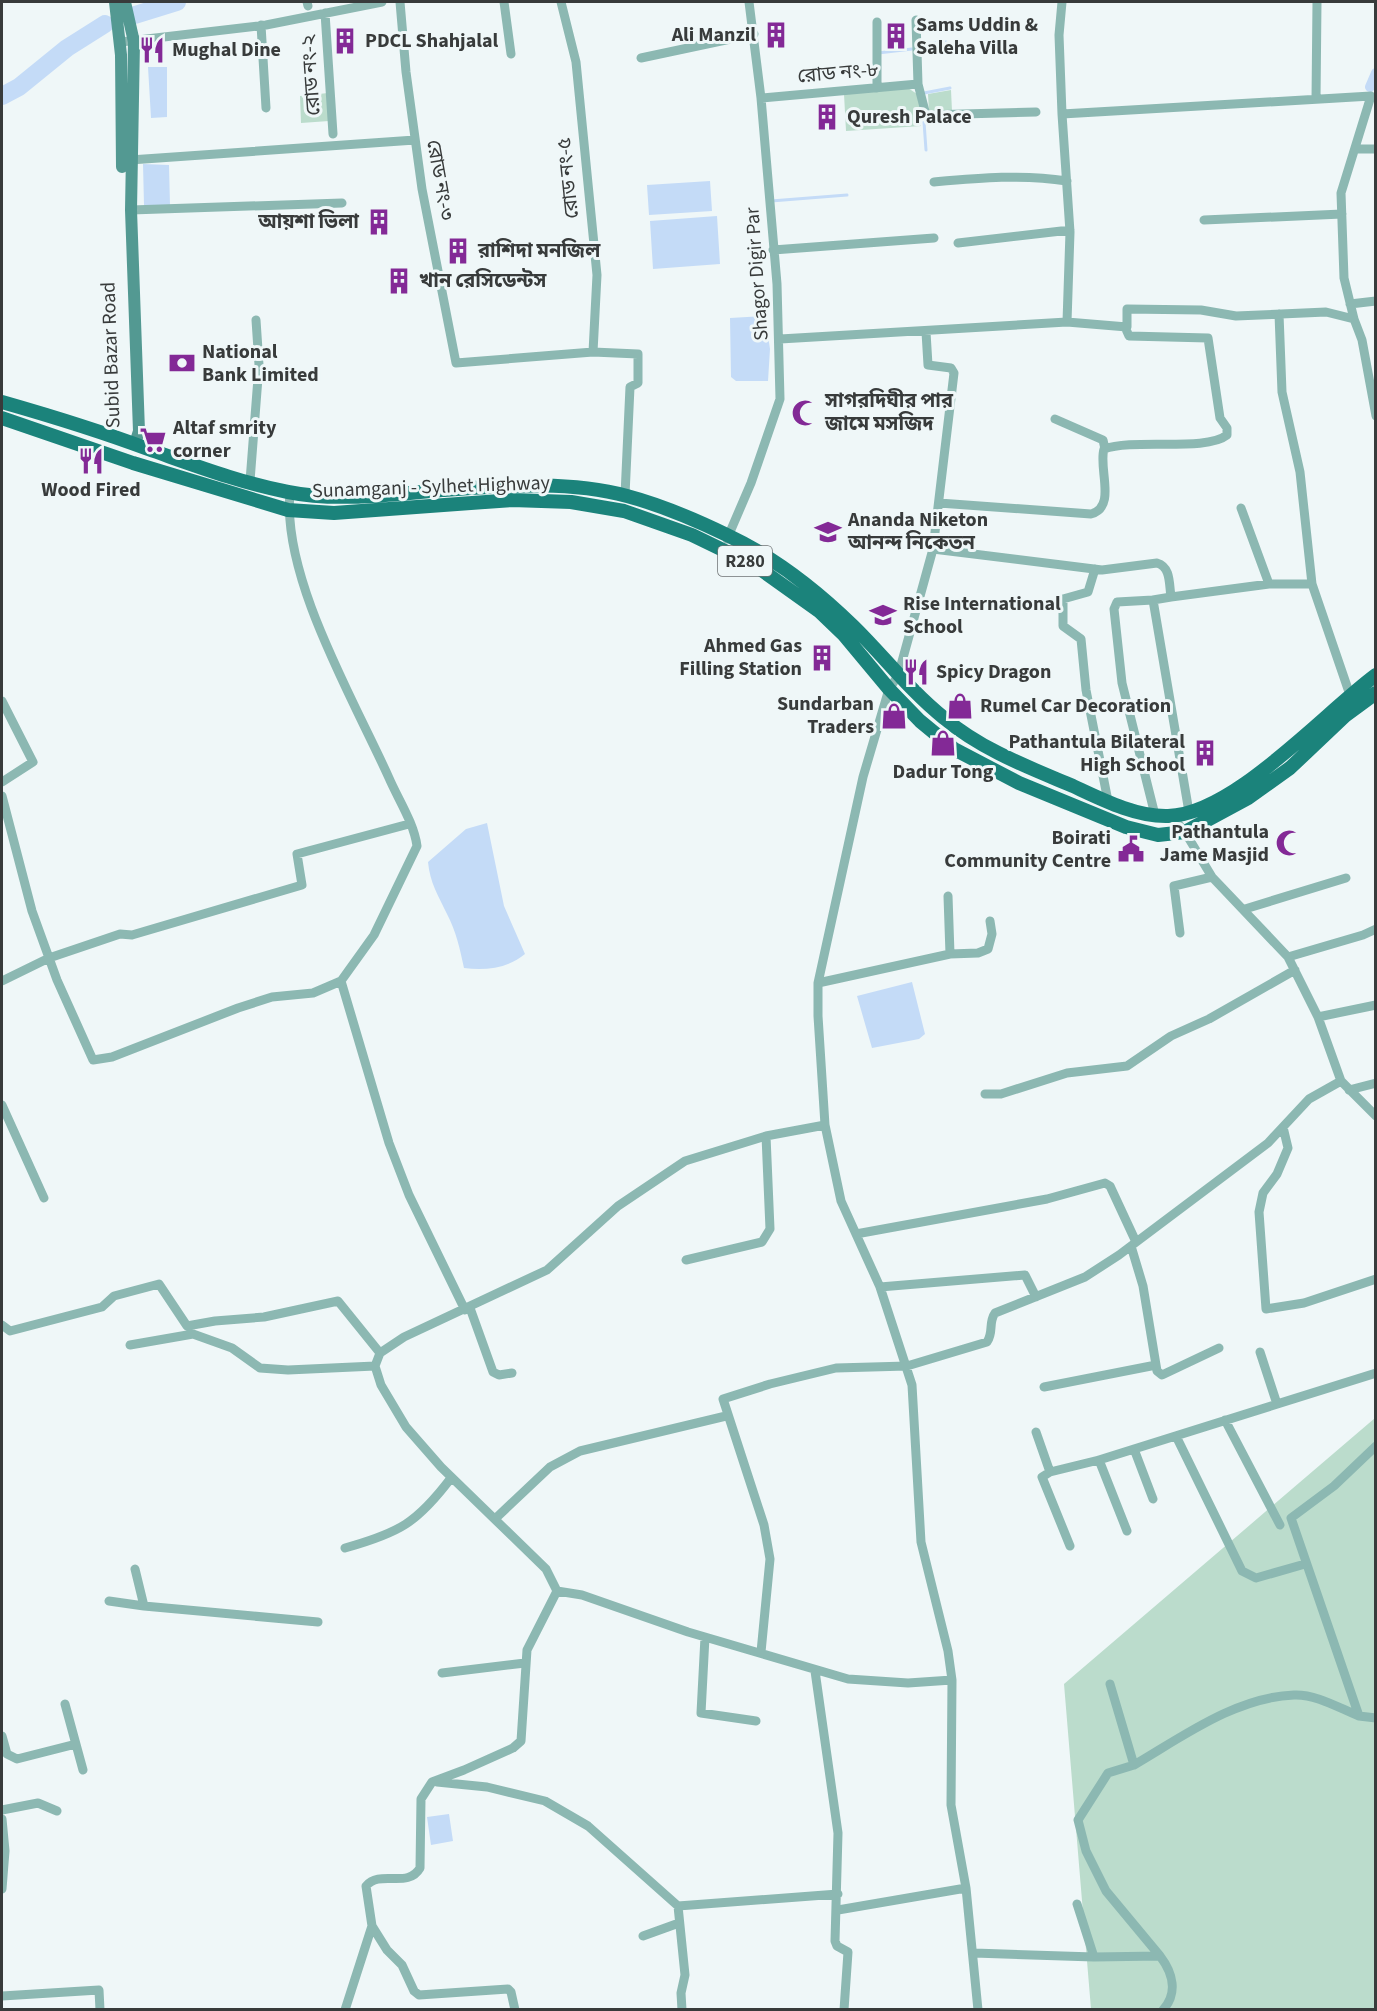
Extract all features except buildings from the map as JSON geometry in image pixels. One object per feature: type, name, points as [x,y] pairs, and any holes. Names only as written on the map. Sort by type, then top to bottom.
[{"type":"main road","name":"Subid Bazar Road","points":[[115,2],[121,42],[131,426],[135,444]]},
{"type":"main road","name":"Subid Bazar Road","points":[[125,2],[134,42],[130,210],[139,431],[135,444]]},
{"type":"main road","name":"Sunamganj - Sylhet Highway","points":[[2,402],[228,476],[290,493],[344,495],[506,487],[574,487],[625,495],[729,535],[768,557],[806,584],[854,627],[910,689],[969,738],[1013,761],[1108,801],[1155,815],[1172,816],[1219,801],[1328,723],[1376,693]]},
{"type":"main road","name":"Sunamganj - Sylhet Highway","points":[[2,418],[133,463],[288,510],[334,513],[512,500],[571,502],[624,511],[692,535],[756,566],[819,611],[844,635],[889,689],[920,721],[954,748],[1019,783],[1126,827],[1158,835],[1185,832],[1248,798],[1290,768],[1350,696],[1376,675]]},
{"type":"street","points":[[121,42],[261,25],[382,2]]},
{"type":"street","name":"রোড নং-৩","points":[[400,2],[415,140],[456,363],[593,352]]},
{"type":"street","points":[[504,2],[511,54]]},
{"type":"street","name":"রোড নং-৫","points":[[561,2],[576,62],[597,275],[593,352]]},
{"type":"street","name":"Shagor Digir Par","points":[[722,549],[751,483],[780,399],[780,339],[761,98],[749,2]]},
{"type":"street","points":[[1062,2],[1059,35],[1070,230],[1067,322]]},
{"type":"street","points":[[1316,99],[1317,2]]},
{"type":"street","name":"রোড নং-২","points":[[326,13],[333,134]]},
{"type":"street","points":[[916,20],[918,84],[926,115],[1036,112]]},
{"type":"street","points":[[877,22],[877,87]]},
{"type":"street","points":[[261,25],[266,108]]},
{"type":"street","points":[[641,58],[754,34]]},
{"type":"street","name":"রোড নং-৮","points":[[761,98],[918,84]]},
{"type":"street","points":[[1062,114],[1371,96],[1341,193],[1344,278],[1354,319],[1362,340],[1376,416]]},
{"type":"street","points":[[130,160],[415,140]]},
{"type":"street","points":[[1355,149],[1376,149]]},
{"type":"street","points":[[934,182],[994,177],[1041,177],[1066,181]]},
{"type":"street","points":[[130,210],[342,203]]},
{"type":"street","points":[[1204,220],[1342,214]]},
{"type":"street","points":[[958,243],[1070,230]]},
{"type":"street","points":[[772,249],[934,238]]},
{"type":"street","points":[[1350,304],[1376,301]]},
{"type":"street","points":[[939,503],[1048,512],[1096,512],[1104,503],[1102,453],[1106,448],[1140,444],[1193,443],[1223,439],[1227,435],[1227,428],[1220,418],[1208,338],[1129,336],[1125,327],[1127,309],[1201,310],[1236,316],[1326,312],[1354,319]]},
{"type":"street","points":[[1279,314],[1282,392],[1300,472],[1312,584],[1350,696]]},
{"type":"street","points":[[250,481],[259,365],[256,320]]},
{"type":"street","points":[[780,339],[1067,322],[1125,327]]},
{"type":"street","points":[[926,332],[928,365],[951,368],[954,373],[933,549],[898,676],[889,689],[863,777],[819,983],[818,1016],[825,1125],[841,1201],[880,1287],[912,1385],[921,1542],[948,1651],[952,1680],[951,1805],[966,1888],[978,2010]]},
{"type":"street","points":[[593,352],[636,352],[639,356],[638,383],[630,387],[627,413],[625,495]]},
{"type":"street","points":[[1054,419],[1103,440],[1106,448]]},
{"type":"street","points":[[2,796],[32,911],[49,958],[93,1060],[98,1061],[272,997],[313,993],[341,981],[374,935],[417,846],[312,608],[293,552],[288,510],[290,493]]},
{"type":"street","points":[[1241,508],[1269,584]]},
{"type":"street","points":[[933,549],[1095,569],[1157,563],[1167,569],[1171,597]]},
{"type":"street","points":[[1095,569],[1088,592],[1063,599],[1063,626],[1081,639],[1086,690],[1108,801]]},
{"type":"street","points":[[1155,815],[1122,683],[1114,609],[1117,602],[1153,600],[1269,584],[1312,584]]},
{"type":"street","points":[[1153,600],[1189,812]]},
{"type":"street","points":[[2,782],[33,762],[3,708]]},
{"type":"street","points":[[1172,816],[1185,832],[1212,877],[1245,909],[1288,957],[1318,1017],[1341,1081],[1376,1116]]},
{"type":"street","points":[[2,981],[49,958],[120,934],[132,935],[302,885],[297,854],[409,824]]},
{"type":"street","points":[[1180,933],[1174,885],[1212,877]]},
{"type":"street","points":[[1245,909],[1346,878]]},
{"type":"street","points":[[948,896],[950,954]]},
{"type":"street","points":[[819,983],[950,954],[978,953],[988,949],[992,934],[990,921]]},
{"type":"street","points":[[1288,957],[1364,935],[1376,929]]},
{"type":"street","points":[[985,1094],[1001,1094],[1067,1073],[1126,1066],[1171,1036],[1209,1019],[1295,970]]},
{"type":"street","points":[[341,981],[389,1143],[409,1195],[467,1309],[493,1372],[499,1375],[512,1373]]},
{"type":"street","points":[[1318,1017],[1376,1005]]},
{"type":"street","points":[[761,1652],[770,1559],[755,1494],[726,1416],[723,1399],[770,1384],[836,1368],[907,1366],[987,1342],[992,1335],[991,1319],[995,1313],[1085,1277],[1134,1244],[1268,1143],[1309,1099],[1341,1081]]},
{"type":"street","points":[[1349,1090],[1376,1083]]},
{"type":"street","points":[[2,1105],[44,1198]]},
{"type":"street","points":[[515,2010],[512,1992],[508,1989],[419,1995],[414,1991],[402,1965],[387,1950],[372,1926],[366,1886],[369,1882],[407,1879],[416,1875],[420,1868],[421,1800],[432,1782],[513,1748],[521,1741],[525,1663],[531,1639],[553,1603],[556,1591],[546,1569],[496,1518],[451,1478],[406,1427],[384,1393],[375,1366],[380,1353],[404,1337],[547,1270],[618,1206],[686,1161],[766,1136],[825,1125]]},
{"type":"street","points":[[1283,1127],[1288,1148],[1277,1174],[1263,1193],[1259,1212],[1266,1309],[1305,1303],[1376,1279]]},
{"type":"street","points":[[686,1260],[762,1242],[770,1228],[766,1136]]},
{"type":"street","points":[[856,1234],[1047,1199],[1106,1183],[1110,1186],[1134,1244],[1157,1371],[1162,1375],[1219,1348]]},
{"type":"street","points":[[880,1287],[1025,1275],[1036,1297]]},
{"type":"street","points":[[2,1325],[10,1331],[102,1307],[114,1296],[159,1284],[190,1330],[221,1343],[260,1368],[375,1366]]},
{"type":"street","points":[[130,1345],[190,1330],[215,1321],[264,1317],[338,1301],[380,1353]]},
{"type":"street","points":[[1260,1352],[1277,1404]]},
{"type":"street","points":[[1044,1387],[1155,1365]]},
{"type":"street","points":[[1070,1546],[1042,1477],[1050,1472],[1098,1460],[1376,1373]]},
{"type":"street","points":[[496,1518],[550,1467],[580,1451],[726,1416]]},
{"type":"street","points":[[1225,1420],[1280,1525]]},
{"type":"street","points":[[1036,1432],[1050,1472]]},
{"type":"street","points":[[1176,1436],[1242,1571],[1256,1578],[1305,1564]]},
{"type":"street","points":[[1359,1716],[1291,1518],[1334,1486],[1376,1446]]},
{"type":"street","points":[[1134,1449],[1153,1499]]},
{"type":"street","points":[[1098,1460],[1127,1531]]},
{"type":"street","points":[[345,1548],[385,1536],[414,1518],[429,1507],[451,1478]]},
{"type":"street","points":[[135,1569],[144,1606]]},
{"type":"street","points":[[556,1591],[582,1595],[815,1671],[858,1680],[908,1683],[952,1680]]},
{"type":"street","points":[[109,1601],[318,1622]]},
{"type":"street","points":[[705,1636],[701,1713],[756,1721]]},
{"type":"street","points":[[442,1672],[525,1663]]},
{"type":"street","points":[[815,1671],[838,1833],[838,1910],[835,1941],[837,1946],[848,1952],[844,2010]]},
{"type":"street","points":[[1110,1684],[1134,1765]]},
{"type":"street","points":[[1163,2010],[1172,1998],[1173,1986],[1167,1965],[1106,1891],[1086,1851],[1078,1820],[1108,1773],[1134,1765],[1209,1723],[1266,1700],[1295,1695],[1310,1697],[1359,1716],[1376,1718]]},
{"type":"street","points":[[65,1704],[82,1770]]},
{"type":"street","points":[[2,1736],[7,1754],[16,1759],[76,1744]]},
{"type":"street","points":[[432,1782],[487,1786],[545,1801],[588,1826],[678,1906],[685,1975],[681,1993],[682,2010]]},
{"type":"street","points":[[2,1810],[38,1803],[57,1811]]},
{"type":"street","points":[[2,1819],[5,1851],[2,1889]]},
{"type":"street","points":[[838,1910],[966,1888]]},
{"type":"street","points":[[678,1906],[838,1894]]},
{"type":"street","points":[[1077,1904],[1094,1957]]},
{"type":"street","points":[[643,1936],[679,1923]]},
{"type":"street","points":[[345,2010],[372,1926]]},
{"type":"street","points":[[974,1953],[1094,1957],[1160,1956]]},
{"type":"street","points":[[2,1996],[99,1990],[100,2010]]},
{"type":"green space","points":[[908,88],[920,96],[921,126],[846,131],[844,94]]},
{"type":"green space","points":[[951,90],[952,111],[929,113],[928,94]]},
{"type":"green space","points":[[328,93],[329,121],[301,123],[300,96]]},
{"type":"green space","points":[[1375,1418],[1375,2009],[1091,2009],[1064,1684]]},
{"type":"water","points":[[148,67],[167,67],[167,117],[151,118]]},
{"type":"water","points":[[143,164],[169,165],[170,205],[144,205]]},
{"type":"water","points":[[710,181],[712,211],[649,215],[647,185]]},
{"type":"water","points":[[717,216],[720,264],[653,269],[650,221]]},
{"type":"water","points":[[765,316],[770,349],[768,381],[736,381],[731,377],[730,318]]},
{"type":"water","points":[[487,823],[504,906],[525,954],[511,963],[496,967],[464,968],[455,934],[433,883],[428,862],[466,829]]},
{"type":"water","points":[[912,982],[925,1034],[919,1039],[872,1048],[857,996]]},
{"type":"water","points":[[449,1814],[453,1841],[431,1845],[427,1817]]},
{"type":"waterway","points":[[135,15],[177,2]]},
{"type":"waterway","points":[[2,96],[19,87],[67,48],[105,24]]},
{"type":"waterway","points":[[918,44],[946,42]]},
{"type":"waterway","points":[[878,53],[912,49]]},
{"type":"waterway","points":[[1370,87],[1376,73]]},
{"type":"waterway","points":[[924,93],[950,88]]},
{"type":"waterway","points":[[924,122],[926,150]]},
{"type":"waterway","points":[[771,201],[847,195]]},
{"type":"place","name":"Ali Manzil","points":[[776,35]]},
{"type":"place","name":"Sams Uddin & Saleha Villa","points":[[896,36]]},
{"type":"place","name":"PDCL Shahjalal","points":[[345,41]]},
{"type":"place","name":"Mughal Dine","points":[[152,50]]},
{"type":"place","name":"Quresh Palace","points":[[827,117]]},
{"type":"place","name":"আয়শা ভিলা","points":[[379,222]]},
{"type":"place","name":"রাশিদা মনজিল","points":[[458,251]]},
{"type":"place","name":"খান রেসিডেন্টস","points":[[399,281]]},
{"type":"place","name":"National Bank Limited","points":[[182,363]]},
{"type":"place","name":"সাগরদিঘীর পার জামে মসজিদ","points":[[805,413]]},
{"type":"place","name":"Altaf smrity corner","points":[[153,440]]},
{"type":"place","name":"Wood Fired","points":[[91,461]]},
{"type":"place","name":"Ananda Niketon আনন্দ নিকেতন","points":[[828,532]]},
{"type":"place","name":"Rise International School","points":[[883,615]]},
{"type":"place","name":"Ahmed Gas Filling Station","points":[[822,658]]},
{"type":"place","name":"Spicy Dragon","points":[[916,672]]},
{"type":"place","name":"Rumel Car Decoration","points":[[960,706]]},
{"type":"place","name":"Sundarban Traders","points":[[894,716]]},
{"type":"place","name":"Dadur Tong","points":[[943,743]]},
{"type":"place","name":"Pathantula Bilateral High School","points":[[1205,753]]},
{"type":"place","name":"Pathantula Jame Masjid","points":[[1289,843]]},
{"type":"place","name":"Boirati Community Centre","points":[[1131,849]]}]
